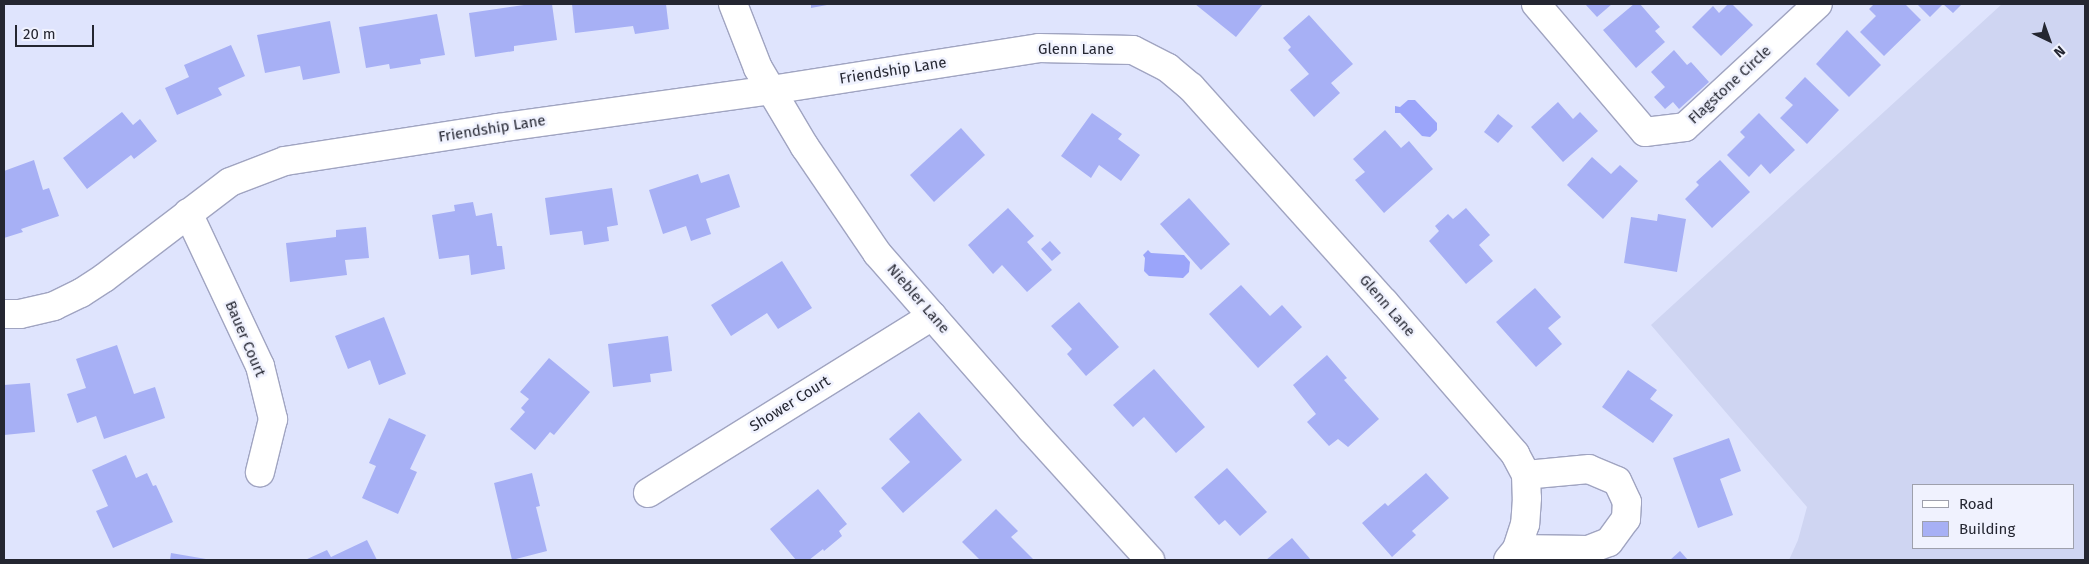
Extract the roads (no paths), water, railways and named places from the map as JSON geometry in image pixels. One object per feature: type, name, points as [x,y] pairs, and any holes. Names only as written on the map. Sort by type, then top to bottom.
[{"type":"street","name":"Niebler Lane","points":[[733,4],[758,68],[805,147],[877,252],[1150,560]]},
{"type":"street","name":"Flagstone Circle","points":[[1536,4],[1645,132],[1686,127],[1818,4]]},
{"type":"street","name":"Glenn Lane","points":[[1022,51],[1039,48],[1133,50],[1168,68],[1190,87],[1384,302],[1515,454],[1526,475]]},
{"type":"street","name":"Friendship Lane","points":[[4,314],[20,314],[54,306],[81,293],[230,182],[285,161],[498,128],[772,90],[1022,51]]},
{"type":"street","name":"Bauer Court","points":[[188,213],[260,366],[273,419],[260,472]]},
{"type":"street","name":"Shower Court","points":[[648,493],[932,316]]},
{"type":"street","points":[[1589,469],[1616,481],[1626,502],[1626,519],[1609,542],[1588,550],[1513,554],[1524,524],[1527,498],[1526,475],[1589,469]]},
{"type":"water","points":[[1408,100],[1415,100],[1437,123],[1437,130],[1430,137],[1422,136],[1400,113],[1395,113],[1395,106],[1400,107]]},
{"type":"water","points":[[1148,250],[1151,253],[1184,255],[1190,262],[1189,272],[1183,278],[1149,276],[1144,271],[1145,258],[1143,255]]}]
